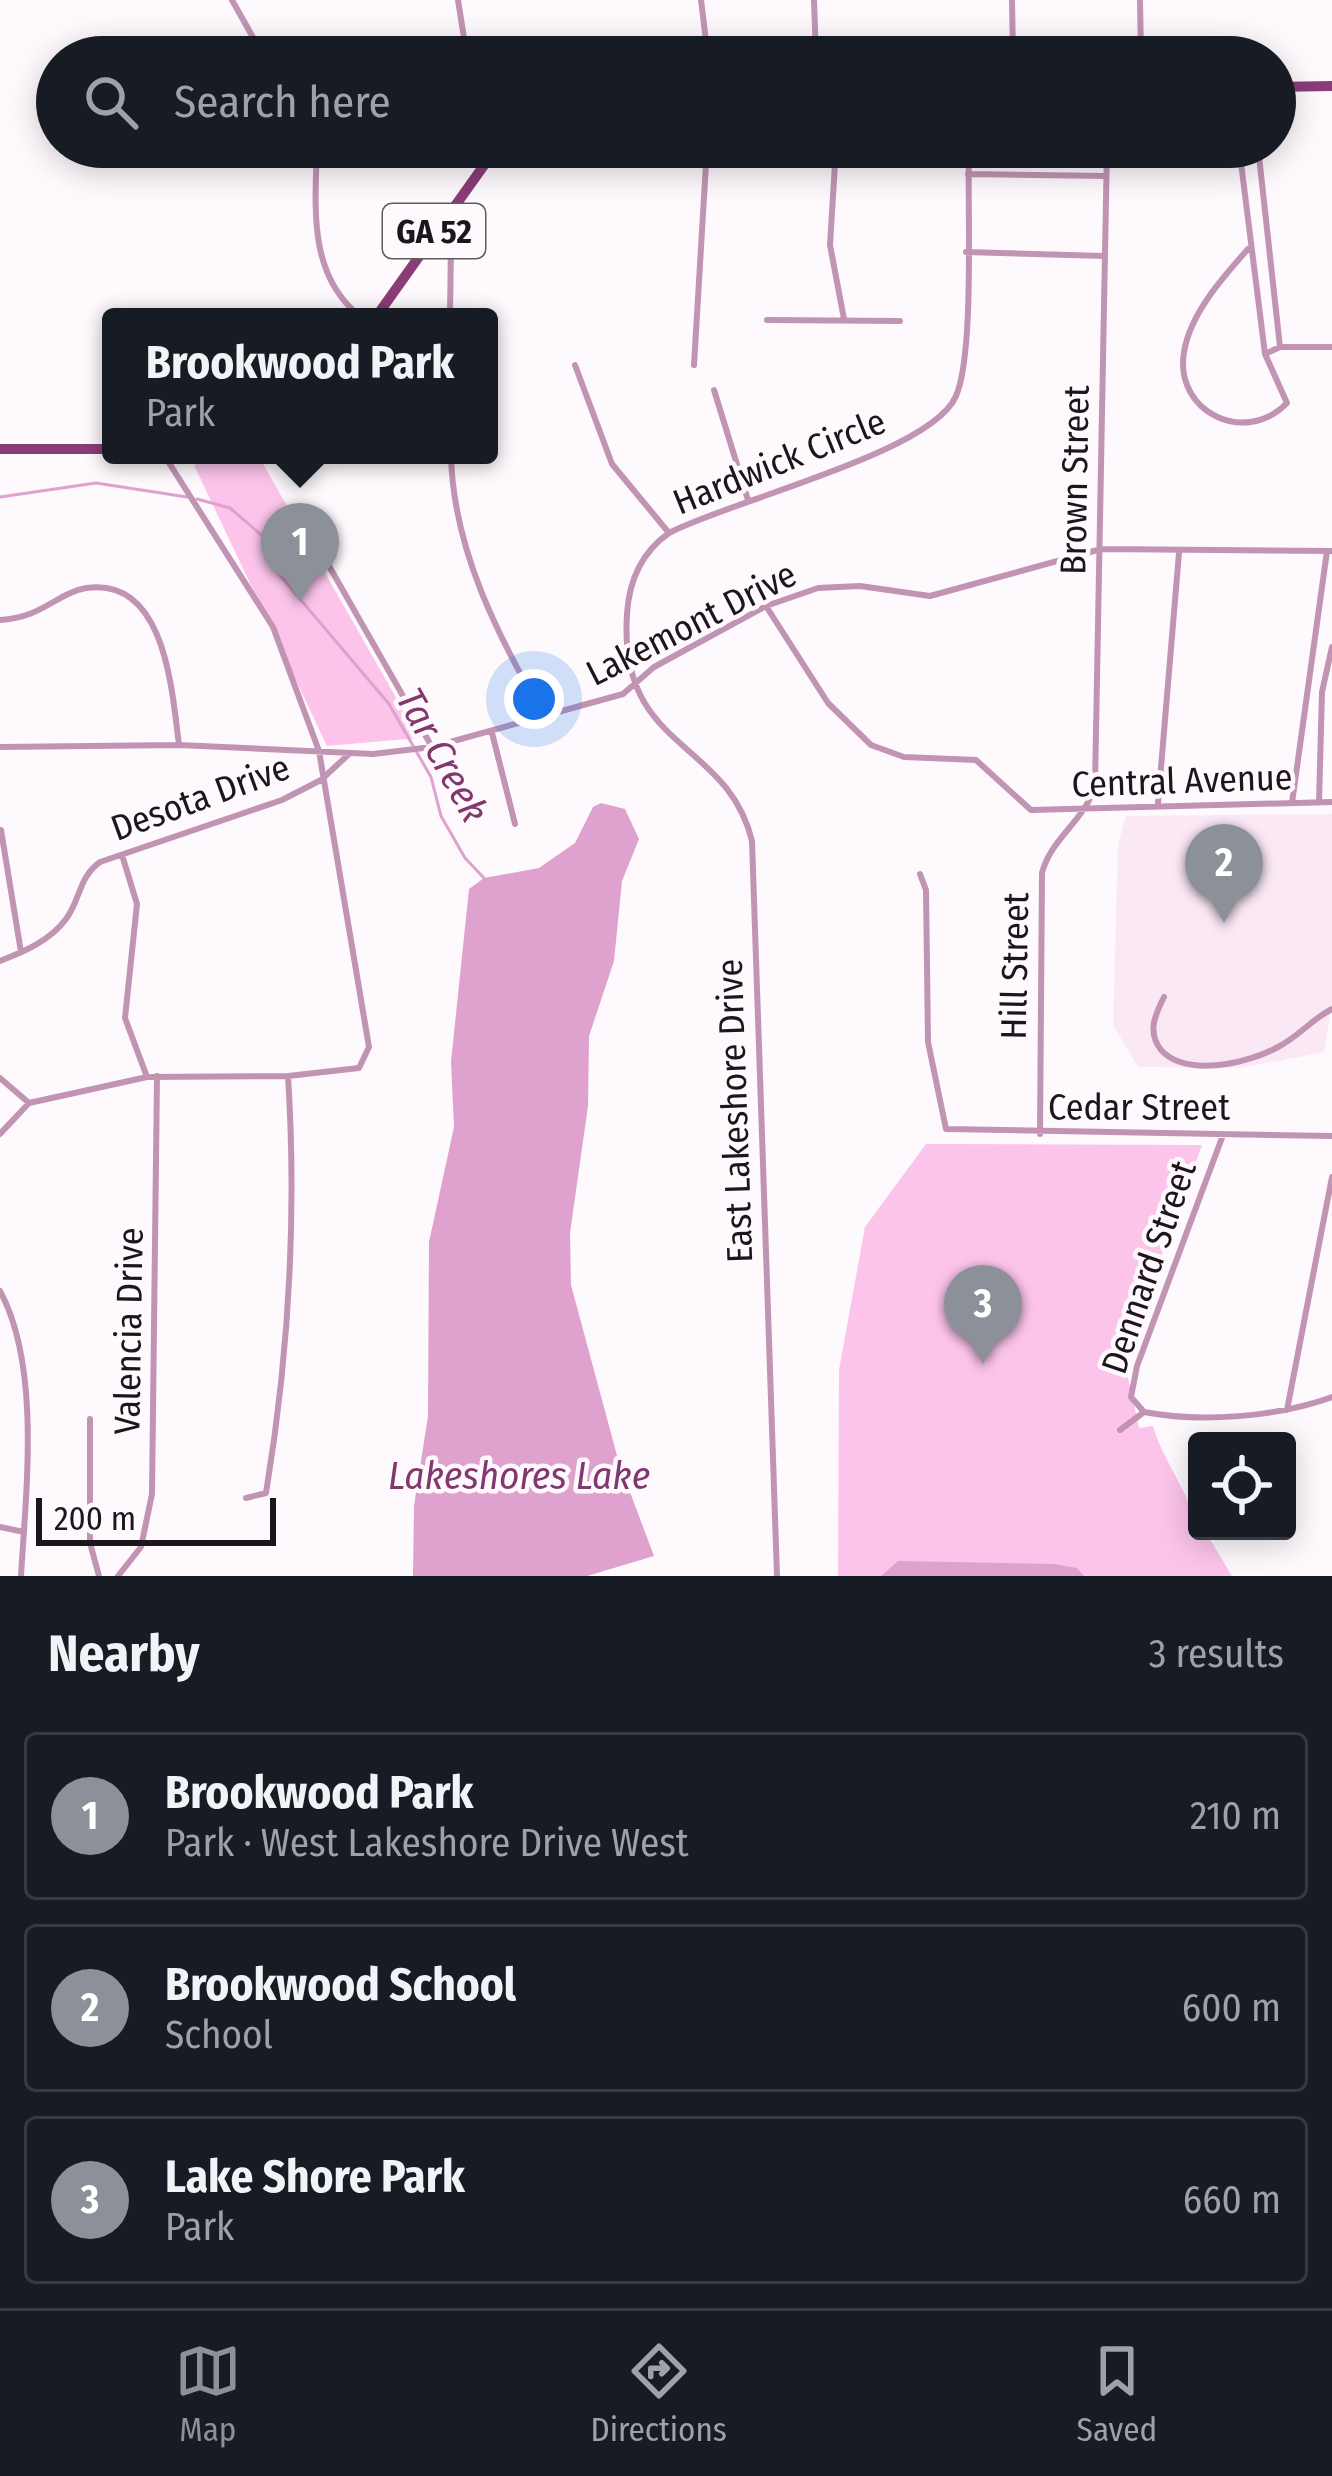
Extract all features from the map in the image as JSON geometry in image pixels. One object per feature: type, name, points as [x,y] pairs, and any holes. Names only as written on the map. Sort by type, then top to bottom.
[{"type":"main road","points":[[1296,87],[1332,86]]},
{"type":"main road","name":"GA 52","points":[[382,308],[480,168]]},
{"type":"main road","points":[[0,449],[102,449]]},
{"type":"street","points":[[232,0],[252,36]]},
{"type":"street","points":[[458,0],[464,36]]},
{"type":"street","points":[[701,0],[706,36]]},
{"type":"street","points":[[814,0],[815,36]]},
{"type":"street","points":[[1012,0],[1013,36]]},
{"type":"street","points":[[1140,0],[1141,36]]},
{"type":"street","points":[[317,168],[316,225],[324,268],[337,294],[352,308]]},
{"type":"street","points":[[694,365],[706,168]]},
{"type":"street","points":[[835,168],[830,244],[844,320]]},
{"type":"street","name":"Hardwick Circle","points":[[634,688],[627,606],[644,556],[669,533],[911,438],[954,401],[963,348],[968,168]]},
{"type":"street","name":"Brown Street","points":[[1084,812],[1095,785],[1106,168]]},
{"type":"street","points":[[1241,168],[1265,354],[1287,403],[1271,420],[1237,424],[1207,412],[1184,384],[1190,327],[1249,249]]},
{"type":"street","points":[[1260,168],[1280,347]]},
{"type":"street","points":[[968,174],[1106,176]]},
{"type":"street","points":[[440,222],[451,242],[450,308]]},
{"type":"street","points":[[966,252],[1105,256]]},
{"type":"street","points":[[767,320],[900,321]]},
{"type":"street","points":[[1265,354],[1280,347],[1332,346]]},
{"type":"street","points":[[575,365],[602,446],[669,533]]},
{"type":"street","points":[[714,390],[748,500]]},
{"type":"street","points":[[0,1134],[28,1103],[147,1076],[288,1076],[359,1068],[369,1047],[319,751],[273,627],[170,464]]},
{"type":"street","points":[[452,464],[458,522],[475,575],[545,718]]},
{"type":"street","points":[[308,529],[432,746]]},
{"type":"street","name":"Lakemont Drive","points":[[0,747],[179,745],[354,752],[432,746],[545,718],[634,688],[654,667],[766,606],[837,586],[912,596],[946,594],[1101,549],[1330,551]]},
{"type":"street","points":[[1292,803],[1330,551]]},
{"type":"street","points":[[1158,803],[1179,553]]},
{"type":"street","points":[[0,620],[44,612],[87,588],[117,593],[137,604],[157,633],[179,745]]},
{"type":"street","name":"Central Avenue","points":[[766,606],[828,703],[872,745],[904,757],[976,760],[1030,810],[1084,812],[1158,803],[1332,802]]},
{"type":"street","points":[[1319,802],[1322,692],[1332,646]]},
{"type":"street","name":"East Lakeshore Drive","points":[[634,688],[685,753],[728,787],[752,841],[778,1576]]},
{"type":"street","points":[[491,733],[515,824]]},
{"type":"street","name":"Desota Drive","points":[[0,962],[64,922],[88,871],[282,800],[321,780],[354,752]]},
{"type":"street","name":"Hill Street","points":[[1040,1134],[1042,873],[1049,856],[1084,812]]},
{"type":"street","points":[[1,830],[21,952]]},
{"type":"street","points":[[122,855],[136,904],[125,1018],[147,1076]]},
{"type":"street","name":"Cedar Street","points":[[920,874],[926,890],[928,1042],[946,1129],[1332,1136]]},
{"type":"street","points":[[1164,998],[1154,1017],[1153,1036],[1162,1051],[1193,1064],[1257,1056],[1332,1009]]},
{"type":"street","name":"Valencia Drive","points":[[118,1576],[142,1547],[152,1494],[157,1076]]},
{"type":"street","points":[[246,1498],[266,1493],[286,1359],[293,1226],[288,1076]]},
{"type":"street","points":[[0,1078],[28,1103]]},
{"type":"street","name":"Dennard Street","points":[[1144,1412],[1131,1396],[1137,1366],[1223,1135]]},
{"type":"street","points":[[1287,1410],[1332,1177]]},
{"type":"street","points":[[0,1291],[21,1346],[22,1576]]},
{"type":"street","points":[[1120,1430],[1144,1412],[1287,1410],[1332,1397]]},
{"type":"street","points":[[89,1419],[90,1543],[99,1576]]},
{"type":"street","points":[[0,1527],[23,1532]]},
{"type":"shaded area","points":[[263,464],[419,738],[327,746],[194,465]]},
{"type":"shaded area","points":[[1332,814],[1332,1001],[1324,1052],[1240,1068],[1138,1067],[1113,1025],[1118,844],[1126,816]]},
{"type":"shaded area","points":[[926,1144],[1202,1145],[1124,1359],[1139,1428],[1153,1426],[1188,1502],[1188,1540],[1210,1540],[1232,1576],[838,1576],[839,1370],[865,1227]]},
{"type":"water","name":"Lakeshores Lake","points":[[601,803],[625,809],[639,839],[622,881],[614,961],[589,1036],[588,1106],[570,1233],[571,1285],[619,1463],[654,1556],[587,1576],[413,1576],[414,1506],[428,1416],[429,1242],[454,1127],[451,1062],[469,889],[484,878],[539,868],[575,843],[593,807]]},
{"type":"water","points":[[898,1561],[1054,1564],[1077,1568],[1084,1576],[881,1576]]},
{"type":"waterway","name":"Tar Creek","points":[[0,497],[96,483],[187,497]]},
{"type":"waterway","name":"Tar Creek","points":[[197,499],[230,508],[266,539],[278,573],[389,704],[431,777],[441,816],[465,858],[484,878]]},
{"type":"place","name":"Brookwood Park","points":[[300,602]]},
{"type":"place","name":"Brookwood School","points":[[1224,923]]},
{"type":"place","name":"Lake Shore Park","points":[[983,1364]]}]
